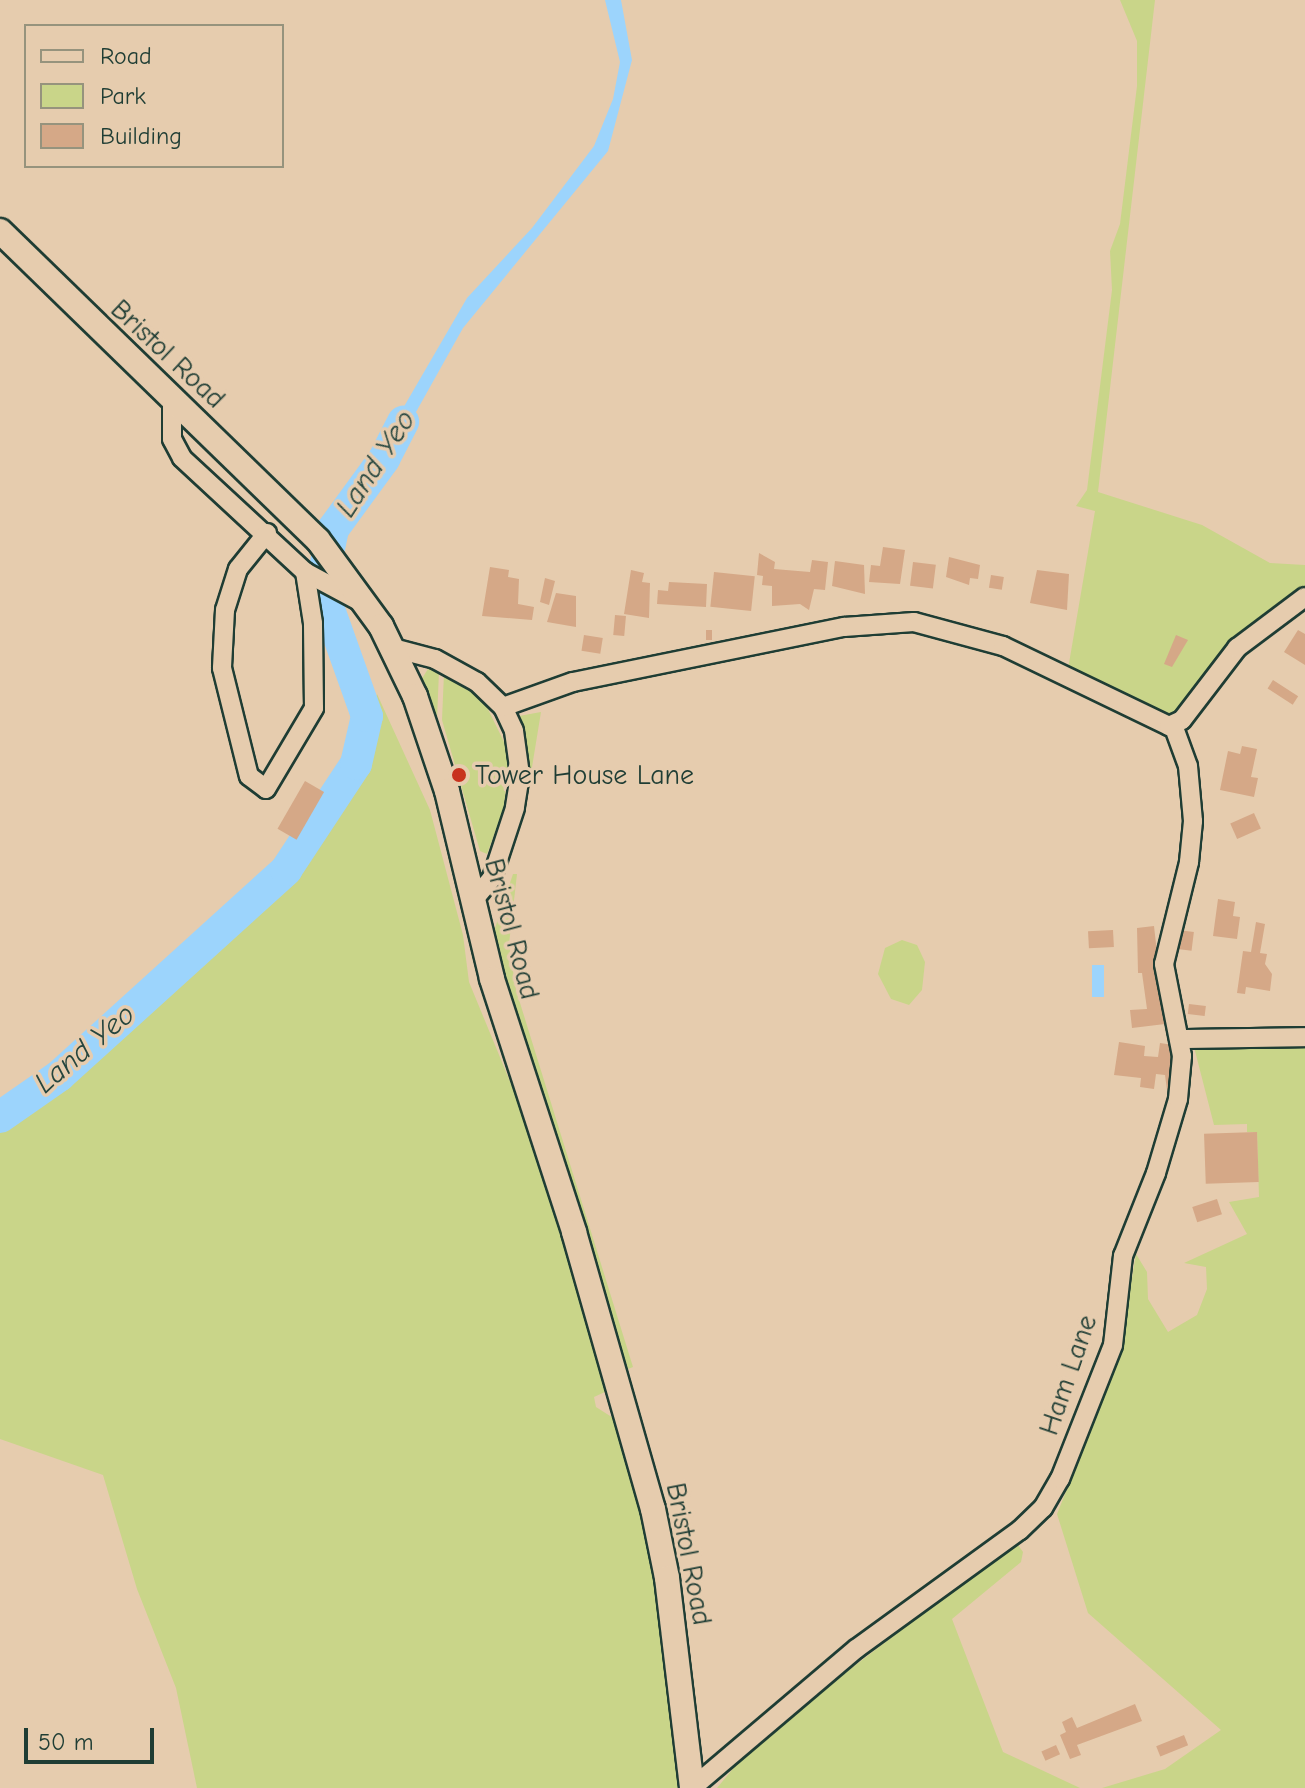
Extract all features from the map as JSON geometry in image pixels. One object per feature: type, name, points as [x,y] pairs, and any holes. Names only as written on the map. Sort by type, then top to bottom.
[{"type":"main road","name":"Bristol Road","points":[[0,231],[318,540],[364,599],[393,648],[432,741],[473,901],[653,1509],[667,1578],[692,1788]]},
{"type":"street","points":[[172,401],[172,439],[182,458],[317,579],[364,599]]},
{"type":"street","points":[[267,533],[238,569],[225,610],[222,668],[249,776],[266,789],[314,708],[313,623],[317,579]]},
{"type":"street","points":[[503,707],[573,682],[844,627],[914,622],[1003,646],[1153,721],[1173,725],[1182,720],[1237,648],[1305,597]]},
{"type":"street","points":[[393,648],[448,664],[487,689],[503,707],[518,744],[518,789],[496,869],[473,901]]},
{"type":"street","name":"Ham Lane","points":[[692,1788],[856,1649],[1020,1530],[1053,1494],[1113,1345],[1123,1256],[1148,1196],[1178,1099],[1179,1039],[1164,964],[1189,862],[1193,821],[1188,766],[1173,725]]},
{"type":"street","points":[[1179,1039],[1305,1037]]},
{"type":"green space","points":[[1120,0],[1155,0],[1098,492],[1202,525],[1270,563],[1305,565],[1305,587],[1226,649],[1172,719],[1068,669],[1095,511],[1076,506],[1087,490],[1112,290],[1110,251],[1120,224],[1137,86],[1137,41]]},
{"type":"green space","points":[[428,669],[439,671],[437,719],[421,680]]},
{"type":"green space","points":[[444,673],[482,697],[509,752],[504,808],[487,854],[480,851],[442,720]]},
{"type":"green space","points":[[377,694],[430,810],[463,935],[469,982],[530,1130],[581,1286],[607,1391],[594,1397],[596,1407],[618,1421],[658,1589],[679,1788],[197,1788],[176,1688],[137,1589],[103,1475],[0,1439],[0,1124],[121,1028],[158,993],[177,964],[282,875],[351,766]]},
{"type":"green space","points":[[541,712],[526,804],[527,756],[519,716]]},
{"type":"green space","points":[[513,874],[517,874],[509,944],[516,990],[633,1367],[628,1369],[498,956],[494,931]]},
{"type":"green space","points":[[902,940],[917,945],[925,962],[922,990],[909,1005],[891,999],[878,974],[885,948]]},
{"type":"green space","points":[[1305,1043],[1305,1788],[1102,1788],[1165,1769],[1221,1730],[1088,1613],[1057,1514],[1118,1361],[1136,1254],[1147,1272],[1148,1299],[1168,1332],[1197,1315],[1207,1289],[1206,1267],[1184,1263],[1247,1234],[1229,1202],[1259,1197],[1257,1132],[1247,1132],[1247,1124],[1214,1125],[1194,1047]]},
{"type":"green space","points":[[1016,1542],[1023,1552],[1021,1562],[952,1619],[1003,1752],[1080,1788],[717,1788],[746,1753],[793,1713]]},
{"type":"water","points":[[605,0],[621,0],[632,60],[608,151],[463,328],[388,462],[377,453],[467,298],[532,228],[594,146],[613,99],[620,62]]},
{"type":"water","points":[[1092,965],[1104,965],[1104,997],[1092,997]]},
{"type":"building","points":[[883,547],[905,550],[900,584],[869,582],[871,565],[880,566]]},
{"type":"building","points":[[759,553],[775,562],[774,569],[810,572],[812,560],[828,562],[825,590],[814,589],[809,610],[800,604],[772,606],[772,586],[762,585],[763,576],[757,575]]},
{"type":"building","points":[[949,557],[980,565],[978,579],[970,578],[969,585],[946,577]]},
{"type":"building","points":[[835,561],[864,565],[865,594],[832,586]]},
{"type":"building","points":[[913,562],[936,565],[933,589],[910,586]]},
{"type":"building","points":[[490,567],[509,570],[508,577],[519,579],[518,604],[534,607],[532,620],[482,616]]},
{"type":"building","points":[[631,570],[644,573],[642,582],[650,583],[649,618],[624,614]]},
{"type":"building","points":[[1037,570],[1069,574],[1067,610],[1030,603]]},
{"type":"building","points":[[714,572],[755,576],[751,611],[710,607]]},
{"type":"building","points":[[991,575],[1004,577],[1002,590],[989,588]]},
{"type":"building","points":[[545,578],[555,581],[549,605],[540,602]]},
{"type":"building","points":[[669,582],[707,584],[706,607],[657,604],[658,590],[668,591]]},
{"type":"building","points":[[556,593],[576,596],[576,627],[547,622]]},
{"type":"building","points":[[615,615],[626,616],[624,636],[613,635]]},
{"type":"building","points":[[706,630],[712,630],[712,640],[706,640]]},
{"type":"building","points":[[1298,630],[1305,634],[1305,665],[1284,652]]},
{"type":"building","points":[[584,635],[603,638],[600,654],[581,651]]},
{"type":"building","points":[[1176,635],[1188,640],[1172,667],[1164,664]]},
{"type":"building","points":[[1273,680],[1298,696],[1293,705],[1268,688]]},
{"type":"building","points":[[1242,746],[1257,749],[1251,777],[1258,778],[1254,797],[1220,790],[1228,751],[1240,754]]},
{"type":"building","points":[[305,781],[324,792],[297,840],[278,829]]},
{"type":"building","points":[[1254,813],[1261,829],[1237,839],[1230,824]]},
{"type":"building","points":[[1218,899],[1235,902],[1233,916],[1240,917],[1237,939],[1213,936]]},
{"type":"building","points":[[1256,922],[1265,924],[1260,953],[1267,954],[1265,964],[1272,974],[1270,991],[1246,987],[1245,994],[1237,993],[1243,951],[1251,952]]},
{"type":"building","points":[[1154,926],[1165,1024],[1132,1028],[1130,1010],[1147,1009],[1142,973],[1138,973],[1137,928]]},
{"type":"building","points":[[1113,930],[1114,947],[1089,948],[1088,931]]},
{"type":"building","points":[[1178,930],[1194,932],[1192,951],[1176,949]]},
{"type":"building","points":[[1189,1004],[1206,1006],[1205,1016],[1188,1014]]},
{"type":"building","points":[[1119,1042],[1145,1046],[1144,1056],[1158,1057],[1160,1043],[1173,1045],[1172,1091],[1167,1090],[1165,1075],[1156,1074],[1154,1089],[1140,1087],[1141,1078],[1114,1075]]},
{"type":"building","points":[[1257,1132],[1259,1182],[1206,1184],[1204,1134]]},
{"type":"building","points":[[1217,1199],[1222,1214],[1197,1222],[1192,1207]]},
{"type":"building","points":[[1135,1704],[1142,1721],[1077,1745],[1081,1755],[1070,1759],[1060,1735],[1066,1732],[1062,1722],[1072,1717],[1077,1728]]},
{"type":"building","points":[[1184,1735],[1188,1745],[1160,1756],[1156,1746]]},
{"type":"building","points":[[1056,1745],[1060,1754],[1045,1761],[1041,1752]]},
{"type":"waterway","name":"Land Yeo","points":[[0,1117],[59,1076],[286,870],[356,764],[367,716],[321,587],[333,529],[384,459],[403,422]]},
{"type":"place","name":"Tower House Lane","points":[[459,775]]}]
